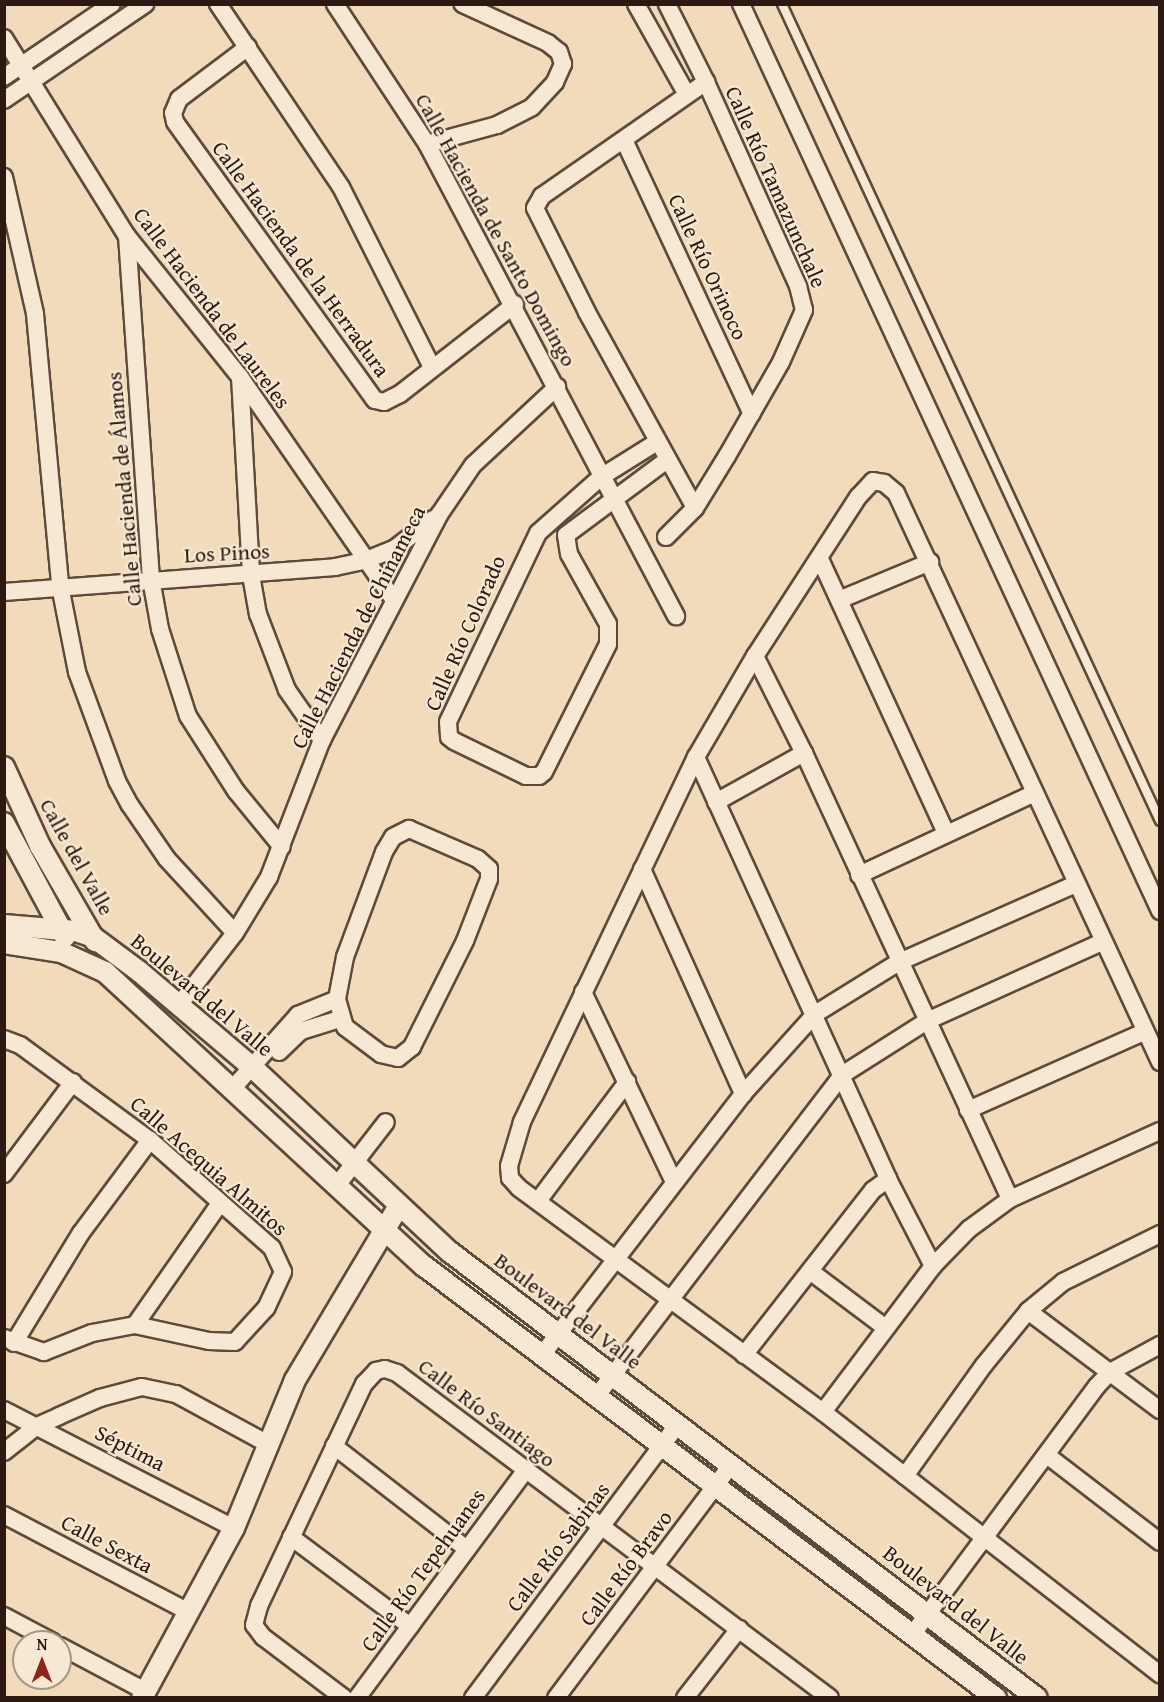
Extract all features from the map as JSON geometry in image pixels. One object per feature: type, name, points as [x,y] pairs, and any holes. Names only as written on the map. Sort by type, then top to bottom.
[{"type":"street","points":[[4,77],[112,4]]},
{"type":"street","points":[[4,100],[145,4]]},
{"type":"street","points":[[218,4],[341,186],[432,367]]},
{"type":"street","name":"Calle Hacienda de Santo Domingo","points":[[335,4],[427,144],[515,304],[611,499],[676,616]]},
{"type":"street","name":"Calle Río Tamazunchale","points":[[636,4],[687,95]]},
{"type":"street","name":"Calle Río Tamazunchale","points":[[666,537],[695,508],[752,414],[801,321],[804,301],[706,82],[667,4]]},
{"type":"street","points":[[741,4],[878,307],[1160,911]]},
{"type":"street","points":[[427,144],[496,125],[532,107],[555,82],[563,64],[559,52],[548,43],[471,6]]},
{"type":"street","name":"Calle Hacienda de Laureles","points":[[4,38],[33,79],[127,236],[240,377],[364,561],[393,599]]},
{"type":"street","name":"Calle Hacienda de la Herradura","points":[[248,47],[179,99],[173,112],[175,122],[375,400],[392,399],[515,304]]},
{"type":"street","points":[[695,508],[657,442],[535,208],[542,196],[706,82]]},
{"type":"street","name":"Calle Río Orinoco","points":[[624,140],[752,414]]},
{"type":"street","points":[[4,177],[34,314],[60,586],[77,672],[117,781],[167,859],[235,933]]},
{"type":"street","name":"Calle Hacienda de Álamos","points":[[127,236],[151,579],[170,666],[188,716],[236,791],[282,847]]},
{"type":"street","points":[[240,377],[251,575],[271,656],[287,690],[322,740]]},
{"type":"street","name":"Calle Hacienda de Chinameca","points":[[179,1005],[235,933],[265,885],[282,847],[322,740],[438,515],[473,465],[557,387]]},
{"type":"street","points":[[601,477],[657,442]]},
{"type":"street","points":[[611,499],[667,460]]},
{"type":"street","name":"Calle Río Colorado","points":[[601,477],[547,523],[530,545],[448,722],[449,737],[454,741],[526,776],[539,776],[544,771],[608,644],[608,624],[569,554],[566,535],[611,499]]},
{"type":"street","points":[[1160,1062],[1102,942],[930,562],[896,493],[879,481],[867,484],[755,656],[696,757],[583,992],[512,1147],[510,1178],[987,1537],[1061,1599],[1160,1674]]},
{"type":"street","name":"Los Pinos","points":[[4,592],[151,579],[251,575],[364,561],[394,549],[438,515]]},
{"type":"street","points":[[820,558],[946,833]]},
{"type":"street","points":[[839,600],[930,562]]},
{"type":"street","points":[[755,656],[804,753],[1010,1199]]},
{"type":"street","points":[[716,802],[804,753]]},
{"type":"street","points":[[696,757],[843,1075],[888,1179],[933,1266]]},
{"type":"street","name":"Calle del Valle","points":[[4,767],[40,846],[93,937],[105,972]]},
{"type":"street","points":[[859,875],[1035,792]]},
{"type":"street","points":[[4,823],[9,844],[75,957]]},
{"type":"street","points":[[401,830],[419,832],[485,864],[489,879],[486,890],[408,1053],[398,1058],[381,1054],[356,1036],[340,1019],[337,999],[345,957],[384,852],[393,837],[401,830]]},
{"type":"street","points":[[642,869],[743,1094]]},
{"type":"street","points":[[542,1355],[743,1094],[814,1014],[899,962],[1076,884]]},
{"type":"street","points":[[4,925],[60,928],[93,937]]},
{"type":"street","name":"Boulevard del Valle","points":[[93,937],[179,1005],[256,1071],[398,1207],[450,1252],[732,1464],[1037,1698]]},
{"type":"street","points":[[596,1396],[843,1075],[927,1021],[1102,942]]},
{"type":"street","name":"Boulevard del Valle","points":[[4,944],[75,957],[105,972],[338,1184],[384,1233],[661,1446],[996,1698]]},
{"type":"street","points":[[583,992],[674,1182]]},
{"type":"street","points":[[256,1071],[298,1015],[337,999]]},
{"type":"street","points":[[237,1091],[301,1031],[340,1019]]},
{"type":"street","points":[[968,1110],[1144,1032]]},
{"type":"street","name":"Calle Acequia Almitos","points":[[4,1040],[20,1045],[150,1140],[280,1260],[281,1281],[266,1308],[235,1342],[209,1341],[135,1325],[92,1333],[44,1352],[9,1340]]},
{"type":"street","points":[[4,1174],[73,1082]]},
{"type":"street","points":[[538,1201],[627,1082]]},
{"type":"street","points":[[338,1184],[386,1122]]},
{"type":"street","points":[[823,1412],[933,1266],[969,1228],[1010,1199],[1160,1131]]},
{"type":"street","points":[[9,1340],[81,1233],[150,1140]]},
{"type":"street","points":[[744,1354],[873,1190],[888,1179]]},
{"type":"street","points":[[135,1325],[220,1203]]},
{"type":"street","points":[[72,1653],[143,1694],[234,1528],[268,1444],[314,1344],[398,1207]]},
{"type":"street","points":[[905,1476],[984,1365],[1028,1311],[1063,1281],[1160,1234]]},
{"type":"street","points":[[810,1271],[886,1328]]},
{"type":"street","points":[[1028,1311],[1160,1410]]},
{"type":"street","points":[[912,1635],[1110,1372],[1160,1345]]},
{"type":"street","name":"Calle Río Santiago","points":[[344,1698],[263,1637],[254,1625],[291,1537],[364,1384],[376,1371],[385,1370],[397,1373],[830,1698]]},
{"type":"street","points":[[4,1452],[37,1426],[128,1389],[165,1390],[268,1444]]},
{"type":"street","name":"Séptima","points":[[4,1410],[234,1528]]},
{"type":"street","name":"Calle Río Sabinas","points":[[473,1698],[678,1424]]},
{"type":"street","points":[[334,1446],[467,1549]]},
{"type":"street","points":[[1048,1456],[1160,1542]]},
{"type":"street","name":"Calle Río Bravo","points":[[556,1698],[732,1464]]},
{"type":"street","name":"Calle Río Tepehuanes","points":[[357,1698],[526,1470]]},
{"type":"street","name":"Calle Sexta","points":[[4,1515],[189,1612]]},
{"type":"street","points":[[291,1537],[410,1626]]},
{"type":"street","points":[[4,1616],[30,1630]]},
{"type":"street","points":[[685,1698],[739,1629]]},
{"type":"lane","points":[[782,4],[1160,821]]}]
